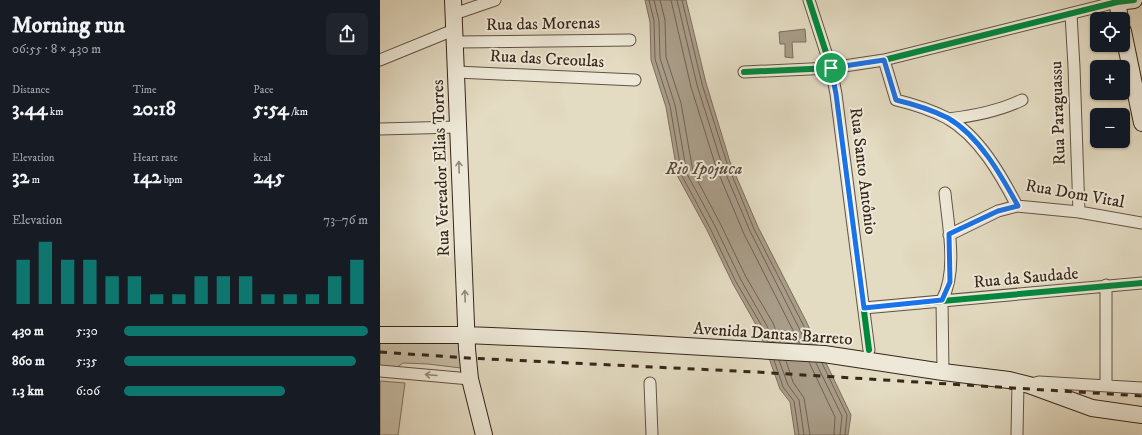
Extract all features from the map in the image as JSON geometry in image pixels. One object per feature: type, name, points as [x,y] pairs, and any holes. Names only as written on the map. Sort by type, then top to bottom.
[{"type":"main road","points":[[1119,12],[1117,1],[1134,0]]},
{"type":"main road","name":"Rua Vereador Elias Torres","points":[[455,21],[466,335],[470,379],[484,435]]},
{"type":"main road","points":[[1127,52],[1142,123]]},
{"type":"main road","name":"Avenida Dantas Barreto","points":[[380,335],[466,335],[824,354],[1024,383],[1092,408],[1142,415]]},
{"type":"street","points":[[380,60],[495,0]]},
{"type":"street","name":"Rua Santo Antônio","points":[[809,0],[831,68],[836,94],[869,350]]},
{"type":"street","points":[[744,72],[831,68],[884,60],[1071,14],[1117,1]]},
{"type":"street","name":"Rua Paraguassu","points":[[1071,14],[1079,212]]},
{"type":"street","name":"Rua das Morenas","points":[[455,21],[630,40]]},
{"type":"street","name":"Rua Dom Vital","points":[[884,60],[896,100],[931,111],[948,119],[963,130],[990,160],[1018,206],[1079,212],[1142,223]]},
{"type":"street","name":"Rua das Creoulas","points":[[457,72],[635,80]]},
{"type":"street","points":[[948,119],[971,116],[998,109],[1022,100]]},
{"type":"street","points":[[380,129],[458,128]]},
{"type":"street","points":[[943,372],[942,300],[950,282],[949,234],[945,193]]},
{"type":"street","points":[[949,234],[998,211],[1018,206]]},
{"type":"street","name":"Rua da Saudade","points":[[864,308],[1106,285],[1142,283]]},
{"type":"street","points":[[1106,285],[1106,385]]},
{"type":"street","points":[[380,371],[470,379]]},
{"type":"street","points":[[1017,435],[1024,383],[1039,382],[1142,388]]},
{"type":"street","points":[[650,383],[652,435]]},
{"type":"shaded area","points":[[380,341],[459,341],[461,368],[403,363],[396,368],[380,366]]},
{"type":"shaded area","points":[[380,381],[405,383],[398,435],[380,435]]},
{"type":"water","name":"Rio Ipojuca","points":[[645,0],[686,0],[706,83],[730,162],[758,227],[805,319],[851,415],[848,435],[795,435],[790,402],[780,389],[759,330],[733,284],[707,230],[678,177],[666,107],[651,60],[650,22]]},
{"type":"water","points":[[805,29],[806,42],[792,42],[793,58],[785,57],[785,44],[780,44],[779,32]]},
{"type":"railway","points":[[380,352],[468,358],[756,372],[1142,396]]},
{"type":"cycle path","points":[[809,0],[831,68],[836,94],[869,350]]},
{"type":"cycle path","points":[[744,72],[831,68],[884,60],[1117,2],[1134,0]]},
{"type":"cycle path","points":[[864,308],[1142,283]]},
{"type":"route","points":[[884,60],[896,100],[931,111],[948,119],[963,130],[990,160],[1018,206],[1009,207],[998,211],[949,234],[950,282],[942,300],[864,308],[836,94],[831,68],[884,60]]}]
